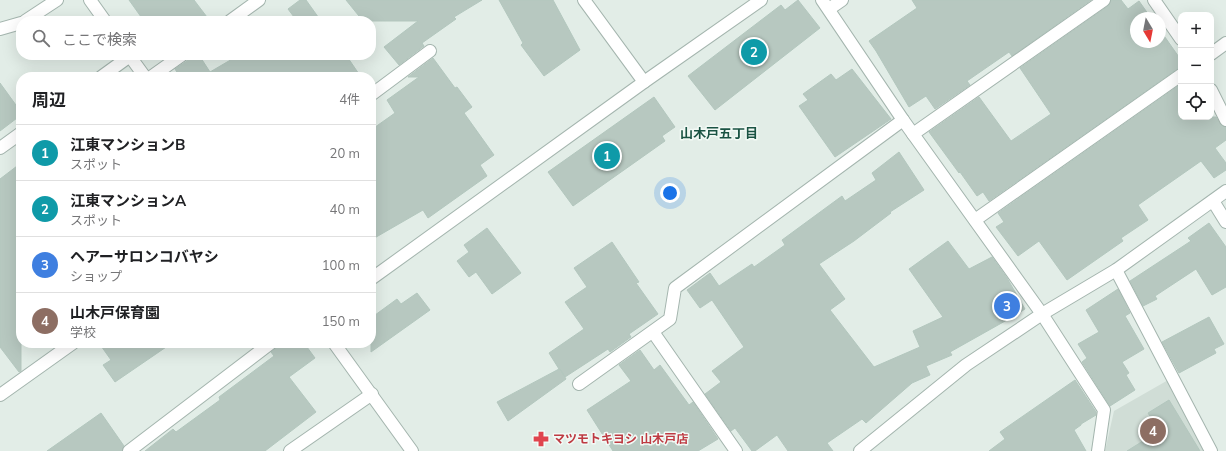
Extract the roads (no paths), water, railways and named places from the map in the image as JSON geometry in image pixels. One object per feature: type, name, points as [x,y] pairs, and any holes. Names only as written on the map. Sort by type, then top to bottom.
[{"type":"street","points":[[33,16],[57,0]]},
{"type":"street","points":[[90,0],[101,16]]},
{"type":"street","points":[[237,16],[259,0]]},
{"type":"street","points":[[584,0],[644,82]]},
{"type":"street","points":[[376,275],[644,82],[761,0]]},
{"type":"street","points":[[842,0],[826,4],[903,120],[1042,314],[1104,410],[1098,451]]},
{"type":"street","points":[[913,134],[1104,0]]},
{"type":"street","points":[[1154,0],[1178,35]]},
{"type":"street","points":[[0,29],[16,24]]},
{"type":"street","points":[[1214,52],[1226,43]]},
{"type":"street","points":[[376,92],[430,51]]},
{"type":"street","points":[[108,72],[124,60]]},
{"type":"street","points":[[133,60],[141,72]]},
{"type":"street","points":[[159,72],[175,60]]},
{"type":"street","points":[[975,220],[1178,77]]},
{"type":"street","points":[[1214,96],[1226,120]]},
{"type":"street","points":[[579,384],[670,319],[674,288],[903,120]]},
{"type":"street","points":[[0,148],[16,137]]},
{"type":"street","points":[[860,451],[966,365],[1042,314],[1116,270],[1226,191]]},
{"type":"street","points":[[1213,201],[1226,222]]},
{"type":"street","points":[[1116,270],[1211,451]]},
{"type":"street","points":[[653,332],[731,450]]},
{"type":"street","points":[[0,395],[66,348]]},
{"type":"street","points":[[129,451],[264,348]]},
{"type":"street","points":[[338,348],[412,451]]},
{"type":"street","points":[[290,451],[372,394]]},
{"type":"place","name":"江東マンションA","points":[[754,52]]},
{"type":"place","name":"江東マンションB","points":[[607,156]]},
{"type":"place","name":"ヘアーサロンコバヤシ","points":[[1007,306]]},
{"type":"place","name":"山木戸保育園","points":[[1153,431]]},
{"type":"place","name":"マツモトキヨシ 山木戸店","points":[[541,439]]},
{"type":"district","name":"山木戸五丁目","points":[[719,133]]}]
